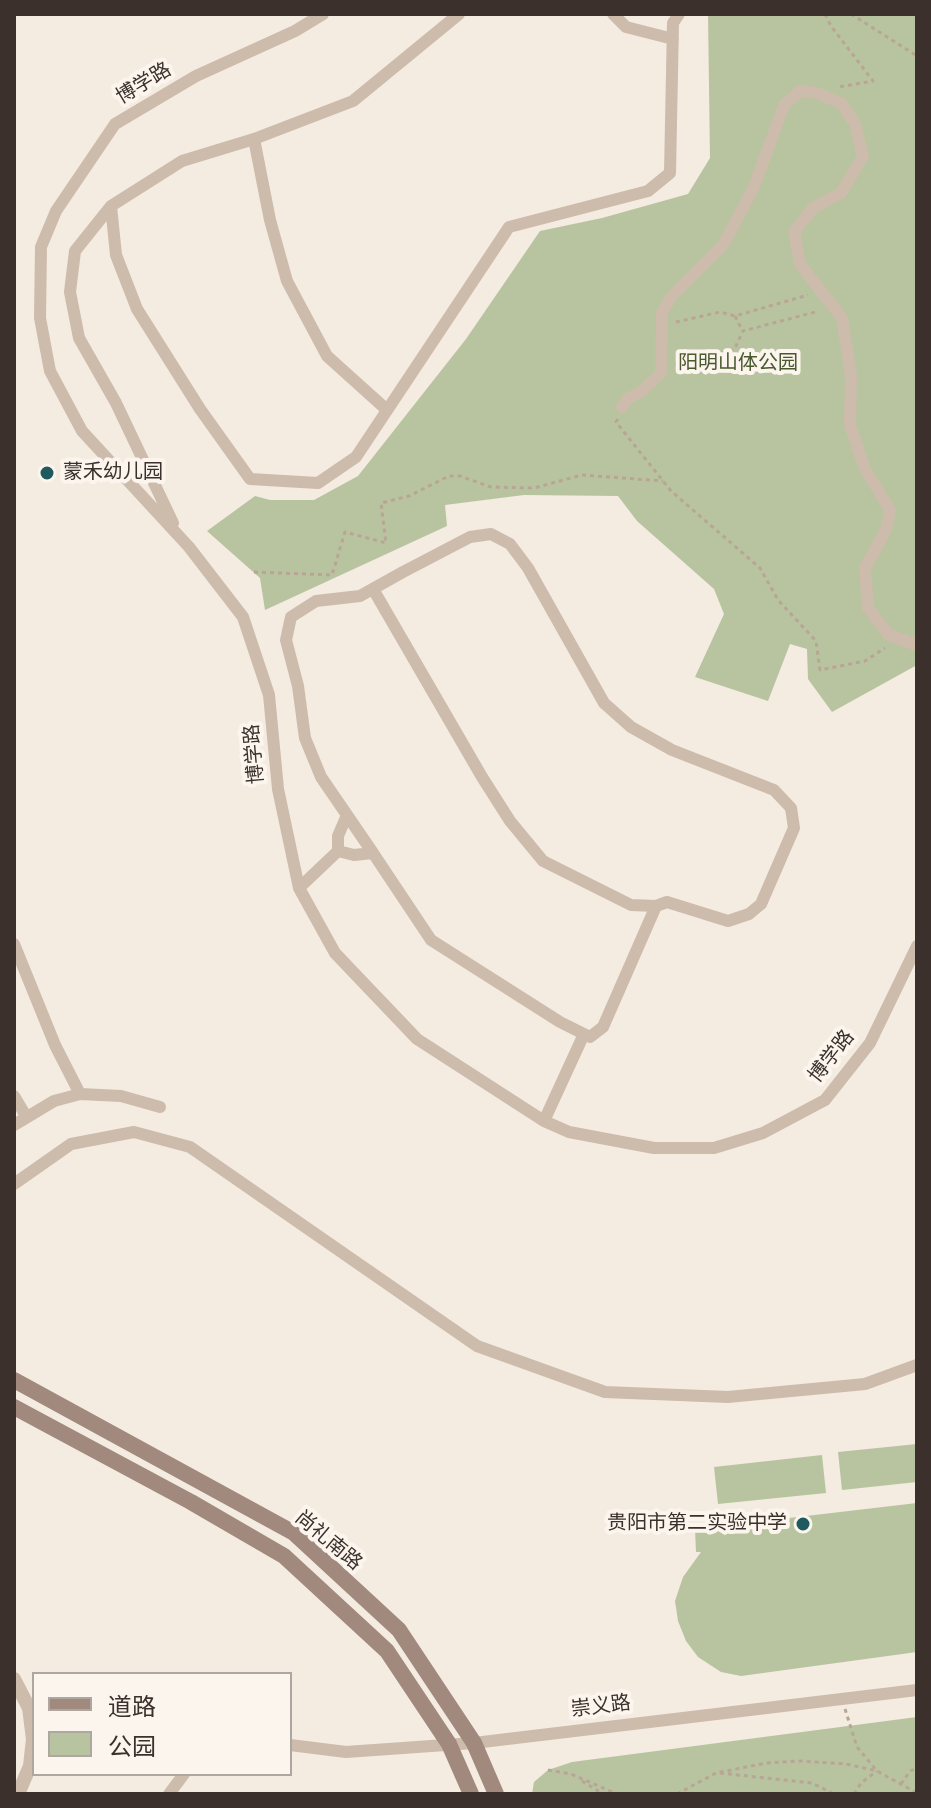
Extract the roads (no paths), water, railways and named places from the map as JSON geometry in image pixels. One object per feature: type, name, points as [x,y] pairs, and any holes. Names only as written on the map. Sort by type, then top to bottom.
[{"type":"main road","name":"尚礼南路","points":[[14,1380],[294,1533],[399,1630],[474,1743],[496,1794]]},
{"type":"main road","name":"尚礼南路","points":[[14,1407],[284,1556],[387,1651],[449,1744],[471,1794]]},
{"type":"street","name":"博学路","points":[[323,14],[295,31],[196,76],[115,124],[56,211],[41,247],[40,318],[50,371],[82,431],[180,537],[243,617],[269,695],[278,789],[299,888],[335,953],[417,1039],[544,1121],[569,1132],[654,1148],[714,1148],[763,1133],[825,1100],[870,1043],[917,946]]},
{"type":"street","points":[[180,537],[116,403],[79,338],[70,292],[75,251],[111,206],[182,161],[254,139],[353,101],[459,14]]},
{"type":"street","points":[[613,14],[626,27],[673,39]]},
{"type":"street","points":[[111,206],[116,255],[137,309],[200,409],[250,479],[318,483],[356,457],[509,227],[648,191],[670,173],[673,23],[679,14]]},
{"type":"street","points":[[622,407],[627,399],[642,391],[661,373],[662,313],[671,297],[723,245],[754,187],[784,105],[800,91],[826,96],[841,103],[855,124],[863,156],[841,193],[813,208],[794,232],[800,264],[842,318],[851,375],[850,425],[865,469],[890,510],[886,530],[865,568],[868,608],[889,635],[917,645]]},
{"type":"street","points":[[254,139],[270,220],[287,281],[327,356],[387,410]]},
{"type":"street","points":[[373,589],[482,777],[510,821],[543,861],[631,905],[656,906],[667,902],[728,921],[749,914],[761,904],[794,828],[791,808],[774,790],[672,750],[631,727],[604,703],[528,568],[510,544],[491,534],[470,537],[373,589],[360,596],[316,601],[291,617],[286,640],[298,686],[305,738],[321,777],[431,940],[560,1022],[590,1037],[603,1027],[656,906]]},
{"type":"street","points":[[299,888],[338,851],[338,836],[347,815]]},
{"type":"street","points":[[338,851],[354,855],[373,853]]},
{"type":"street","points":[[14,944],[55,1045],[80,1094]]},
{"type":"street","points":[[544,1121],[584,1034]]},
{"type":"street","points":[[14,1125],[54,1101],[80,1094],[121,1096],[160,1107]]},
{"type":"street","points":[[14,1096],[26,1116]]},
{"type":"street","points":[[14,1184],[71,1144],[134,1132],[190,1147],[477,1346],[605,1392],[728,1397],[865,1384],[917,1365]]},
{"type":"street","points":[[14,1679],[29,1708],[32,1731]]},
{"type":"street","name":"崇义路","points":[[292,1745],[346,1752],[474,1743],[917,1690]]},
{"type":"street","points":[[18,1794],[30,1766],[32,1748]]},
{"type":"street","points":[[169,1794],[182,1776]]},
{"type":"place","name":"蒙禾幼儿园","points":[[47,473]]},
{"type":"place","name":"贵阳市第二实验中学","points":[[803,1524]]},
{"type":"park label","name":"阳明山体公园","points":[[738,364]]}]
